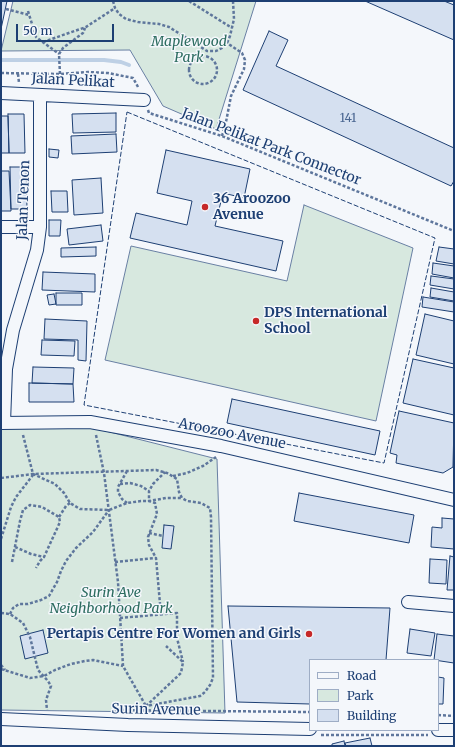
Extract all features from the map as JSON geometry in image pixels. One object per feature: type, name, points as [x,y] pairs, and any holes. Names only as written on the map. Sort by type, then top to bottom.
[{"type":"street","name":"Jalan Pelikat","points":[[1,93],[144,100]]},
{"type":"street","name":"Jalan Tenon","points":[[3,423],[6,369],[13,330],[36,250],[40,227],[40,95]]},
{"type":"street","points":[[1,227],[40,227]]},
{"type":"street","name":"Aroozoo Avenue","points":[[3,423],[90,422],[228,447],[454,500]]},
{"type":"street","points":[[408,602],[454,606]]},
{"type":"street","name":"Surin Avenue","points":[[1,719],[128,725],[309,729]]},
{"type":"street","points":[[439,730],[454,730]]},
{"type":"path","points":[[113,1],[119,14],[131,21],[159,24],[169,27],[206,51],[216,51],[227,43],[234,20],[233,1]]},
{"type":"path","points":[[189,1],[232,28]]},
{"type":"path","points":[[43,42],[86,27],[115,8]]},
{"type":"path","points":[[6,9],[30,15]]},
{"type":"path","points":[[28,11],[36,38],[59,54]]},
{"type":"path","points":[[60,74],[59,54],[63,48],[82,33],[86,27]]},
{"type":"path","points":[[222,136],[231,96],[244,69],[245,60],[242,53],[227,43]]},
{"type":"path","points":[[206,51],[206,56]]},
{"type":"path","points":[[206,56],[215,61],[218,70],[210,82],[200,83],[192,78],[189,69],[190,64],[197,57],[206,56]]},
{"type":"path","name":"Jalan Pelikat Park Connector","points":[[1,73],[60,74],[88,72],[120,75],[133,78],[150,112],[222,136],[454,231]]},
{"type":"path","points":[[21,431],[33,474],[55,484],[64,493],[70,503],[80,508],[109,510],[127,503],[166,498],[182,498],[187,501],[201,503],[210,508],[213,678],[205,692],[200,696],[146,706]]},
{"type":"path","points":[[95,433],[104,473],[118,582],[123,666],[146,706],[145,711],[309,712]]},
{"type":"path","points":[[173,476],[187,473],[203,466],[218,455]]},
{"type":"path","points":[[1,478],[33,474],[104,473],[156,470],[165,472],[177,479],[182,498]]},
{"type":"path","points":[[127,471],[120,484],[118,492],[122,499],[127,503]]},
{"type":"path","points":[[149,501],[149,491],[153,484],[165,472]]},
{"type":"path","points":[[1,539],[11,507],[16,497],[33,474]]},
{"type":"path","points":[[120,484],[130,483],[141,486],[149,491]]},
{"type":"path","points":[[149,501],[155,503],[157,514],[148,537],[149,545],[156,558],[161,615]]},
{"type":"path","points":[[36,568],[44,557],[58,529],[60,522],[59,517],[66,506],[70,503]]},
{"type":"path","points":[[12,562],[23,510],[30,506],[42,507],[59,517]]},
{"type":"path","points":[[10,614],[13,608],[19,604],[28,604],[49,596],[66,561],[76,548],[93,532],[109,510]]},
{"type":"path","points":[[1,524],[4,529]]},
{"type":"path","points":[[149,533],[163,536]]},
{"type":"path","points":[[15,547],[31,554],[44,557]]},
{"type":"path","points":[[115,562],[156,558]]},
{"type":"path","points":[[1,613],[10,614],[23,623],[30,637],[38,670],[51,686],[46,700],[47,710]]},
{"type":"path","points":[[120,618],[177,613],[177,638],[183,662],[181,673],[146,706]]},
{"type":"path","points":[[166,646],[183,662]]},
{"type":"path","points":[[1,669],[30,678],[44,676],[71,664],[92,660],[123,666]]},
{"type":"path","points":[[1,665],[5,670]]},
{"type":"path","points":[[439,715],[454,716]]},
{"type":"green space","name":"Maplewood Park","points":[[13,1],[256,1],[216,129],[163,106],[130,50],[1,51]]},
{"type":"green space","points":[[304,205],[413,248],[376,421],[105,360],[131,246],[287,281]]},
{"type":"green space","name":"Surin Ave Neighborhood Park","points":[[90,427],[217,459],[225,713],[1,710],[1,428]]},
{"type":"building","points":[[1,1],[7,1],[1,29]]},
{"type":"building","points":[[365,1],[444,1],[454,5],[454,40]]},
{"type":"building","points":[[269,31],[288,40],[276,66],[454,148],[454,181],[451,186],[243,90]]},
{"type":"building","points":[[116,113],[116,132],[73,133],[72,114]]},
{"type":"building","points":[[8,114],[24,114],[25,153],[9,153]]},
{"type":"building","points":[[1,116],[8,116],[9,153],[1,153]]},
{"type":"building","points":[[116,134],[117,152],[72,154],[71,136]]},
{"type":"building","points":[[49,149],[59,150],[58,158],[49,157]]},
{"type":"building","name":"36 Aroozoo Avenue","points":[[166,150],[250,169],[244,198],[223,193],[215,226],[283,241],[276,271],[130,238],[136,213],[187,225],[192,201],[157,193]]},
{"type":"building","points":[[10,167],[26,167],[27,209],[11,209]]},
{"type":"building","points":[[1,171],[9,171],[11,211],[1,211]]},
{"type":"building","points":[[101,178],[103,213],[74,215],[72,180]]},
{"type":"building","points":[[51,191],[67,191],[68,212],[52,212]]},
{"type":"building","points":[[49,220],[61,220],[60,236],[49,236]]},
{"type":"building","points":[[101,225],[103,241],[69,245],[67,229]]},
{"type":"building","points":[[96,247],[96,256],[61,257],[61,248]]},
{"type":"building","points":[[439,247],[454,249],[454,264],[436,261]]},
{"type":"building","points":[[433,263],[454,266],[454,278],[432,274]]},
{"type":"building","points":[[43,272],[95,274],[95,292],[42,290]]},
{"type":"building","points":[[431,276],[454,279],[454,289],[430,285]]},
{"type":"building","points":[[431,288],[454,292],[454,301],[430,297]]},
{"type":"building","points":[[56,293],[82,293],[82,305],[56,305]]},
{"type":"building","points":[[54,294],[56,304],[49,305],[47,295]]},
{"type":"building","points":[[423,297],[454,302],[454,312],[422,307]]},
{"type":"building","points":[[425,314],[454,321],[454,364],[416,355]]},
{"type":"building","points":[[45,319],[87,321],[86,361],[78,360],[78,340],[44,339]]},
{"type":"building","points":[[42,340],[75,341],[74,356],[41,355]]},
{"type":"building","points":[[413,359],[454,368],[454,415],[403,403]]},
{"type":"building","points":[[33,367],[74,368],[73,384],[32,383]]},
{"type":"building","points":[[29,383],[73,384],[74,402],[29,402]]},
{"type":"building","points":[[232,399],[380,431],[375,455],[227,423]]},
{"type":"building","points":[[399,411],[454,423],[453,467],[443,473],[396,463],[397,455],[390,453]]},
{"type":"building","points":[[299,493],[414,515],[409,543],[294,521]]},
{"type":"building","points":[[442,518],[454,519],[454,549],[431,547],[432,527],[442,528]]},
{"type":"building","points":[[164,525],[174,526],[171,549],[162,548]]},
{"type":"building","points":[[450,556],[454,557],[454,590],[447,590]]},
{"type":"building","points":[[430,559],[447,560],[446,584],[429,583]]},
{"type":"building","name":"Pertapis Centre For Women and Girls","points":[[228,606],[390,608],[386,659],[309,659],[309,704],[237,702]]},
{"type":"building","points":[[410,629],[435,633],[431,656],[407,653]]},
{"type":"building","points":[[43,630],[48,653],[25,659],[20,636]]},
{"type":"building","points":[[437,634],[454,636],[454,663],[434,659]]},
{"type":"building","points":[[439,677],[444,678],[443,704],[439,704]]},
{"type":"building","points":[[370,738],[372,746],[346,746],[345,743]]},
{"type":"building","points":[[344,741],[345,746],[332,746],[332,744]]},
{"type":"waterway","points":[[1,60],[104,60],[121,62],[129,65]]},
{"type":"fence","points":[[127,112],[435,238],[384,463],[84,405],[127,112]]},
{"type":"place","name":"36 Aroozoo Avenue","points":[[205,207]]},
{"type":"place","name":"DPS International School","points":[[256,321]]},
{"type":"place","name":"Pertapis Centre For Women and Girls","points":[[309,634]]}]
